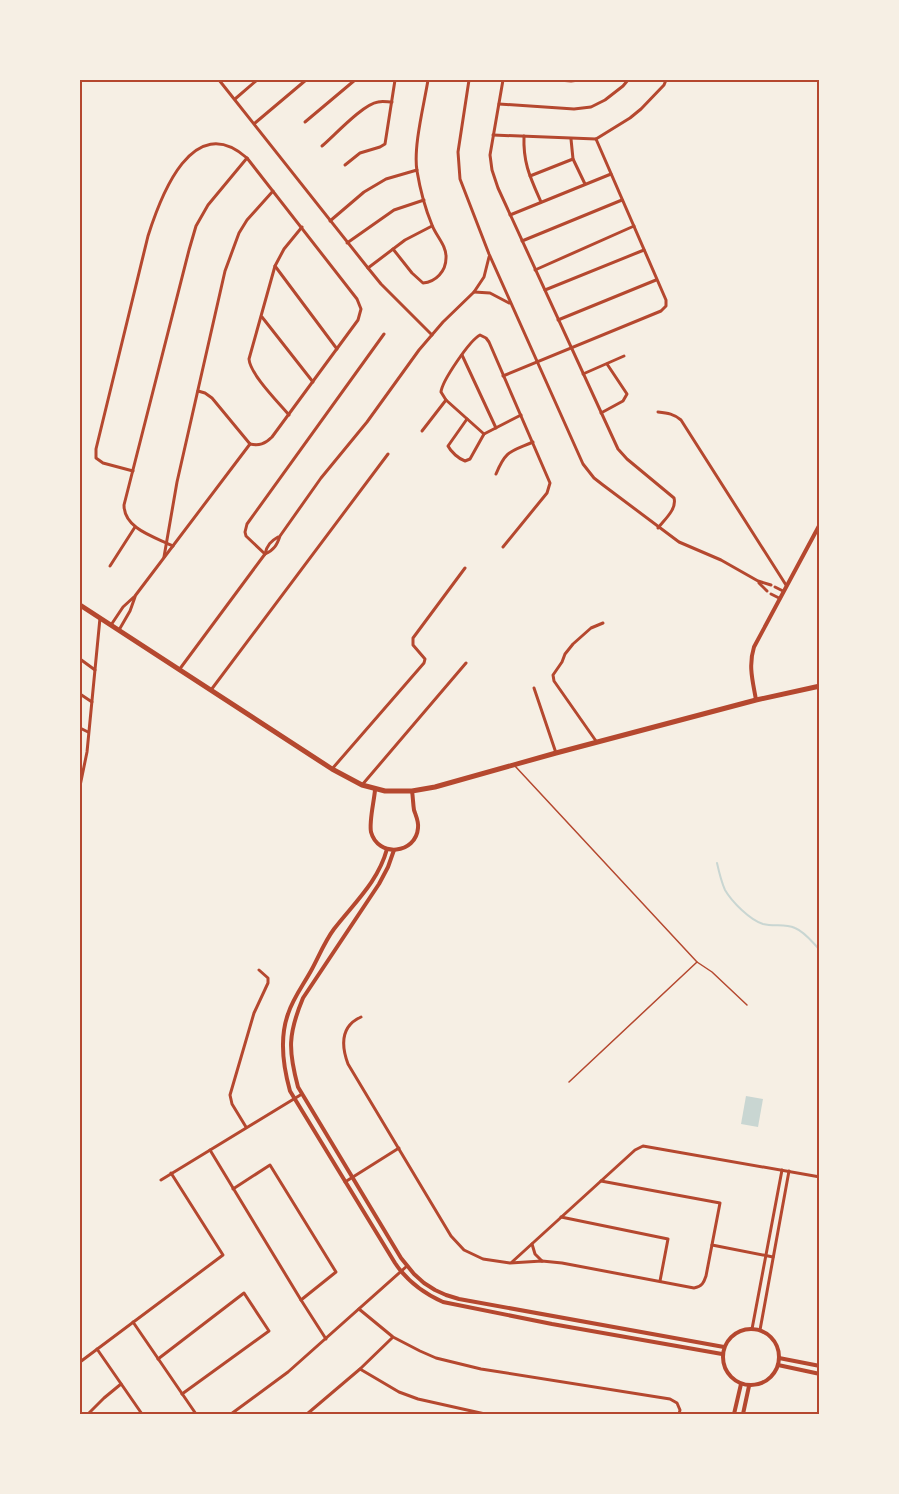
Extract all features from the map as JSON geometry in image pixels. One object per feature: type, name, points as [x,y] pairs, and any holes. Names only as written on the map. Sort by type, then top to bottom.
[{"type":"main road","points":[[80,605],[332,769],[375,790],[392,792],[412,791],[454,783],[556,753],[756,700],[819,686]]},
{"type":"street","points":[[219,80],[381,284],[432,335]]},
{"type":"street","points":[[235,99],[257,80]]},
{"type":"street","points":[[254,123],[306,80]]},
{"type":"street","points":[[305,122],[355,80]]},
{"type":"street","points":[[345,165],[360,153],[385,144],[395,80]]},
{"type":"street","points":[[393,249],[423,283],[430,282],[441,274],[445,267],[447,258],[445,251],[432,226],[417,170],[417,148],[428,80]]},
{"type":"street","points":[[469,80],[458,152],[460,179],[489,254],[583,464],[594,478],[678,542],[721,560],[758,582],[779,598]]},
{"type":"street","points":[[503,80],[490,155],[492,170],[544,291],[618,449],[674,498],[673,509],[658,528]]},
{"type":"street","points":[[559,80],[579,80]]},
{"type":"street","points":[[499,104],[574,109],[591,107],[605,100],[628,80]]},
{"type":"street","points":[[493,135],[596,139],[641,109],[666,80]]},
{"type":"street","points":[[322,146],[370,104],[392,102]]},
{"type":"street","points":[[524,136],[523,152],[529,176],[540,202]]},
{"type":"street","points":[[571,139],[573,159],[585,184]]},
{"type":"street","points":[[503,376],[664,308],[667,303],[596,139]]},
{"type":"street","points":[[133,471],[103,463],[96,458],[95,454],[148,236],[155,213],[177,172],[197,148],[220,143],[235,148],[247,158],[357,299],[362,309],[358,320],[269,441],[260,445],[250,444],[212,398],[198,391]]},
{"type":"street","points":[[173,546],[135,527],[124,511],[124,505],[196,226],[208,205],[247,158]]},
{"type":"street","points":[[529,176],[573,159]]},
{"type":"street","points":[[330,221],[364,192],[386,179],[417,170]]},
{"type":"street","points":[[510,215],[611,174]]},
{"type":"street","points":[[164,557],[177,482],[225,271],[239,233],[247,220],[273,191]]},
{"type":"street","points":[[347,243],[394,210],[424,200]]},
{"type":"street","points":[[522,241],[622,200]]},
{"type":"street","points":[[368,268],[405,240],[432,226]]},
{"type":"street","points":[[535,270],[634,226]]},
{"type":"street","points":[[289,415],[249,363],[275,266],[284,249],[302,227]]},
{"type":"street","points":[[544,291],[644,250]]},
{"type":"street","points":[[179,670],[265,554],[277,545],[280,536],[321,478],[368,422],[410,361],[474,292],[484,278],[489,254]]},
{"type":"street","points":[[275,266],[337,349]]},
{"type":"street","points":[[558,320],[657,279]]},
{"type":"street","points":[[474,292],[490,293],[511,304]]},
{"type":"street","points":[[261,316],[313,382]]},
{"type":"street","points":[[265,554],[246,536],[247,524],[384,334]]},
{"type":"street","points":[[484,434],[446,400],[441,392],[442,385],[477,336],[483,336],[489,342],[550,483],[549,490],[503,547]]},
{"type":"street","points":[[462,355],[496,428]]},
{"type":"street","points":[[583,374],[624,356]]},
{"type":"street","points":[[601,413],[623,401],[627,394],[607,363]]},
{"type":"street","points":[[422,431],[446,400]]},
{"type":"street","points":[[658,412],[669,413],[681,420],[786,585]]},
{"type":"street","points":[[468,419],[449,444],[450,450],[462,460],[468,460],[472,456],[484,434],[521,416]]},
{"type":"street","points":[[496,474],[508,453],[532,442]]},
{"type":"street","points":[[111,626],[123,607],[135,596],[250,444]]},
{"type":"street","points":[[211,690],[388,454]]},
{"type":"street","points":[[756,700],[750,658],[758,637],[819,524]]},
{"type":"street","points":[[110,566],[135,527]]},
{"type":"street","points":[[332,769],[423,663],[425,659],[412,645],[413,638],[465,568]]},
{"type":"street","points":[[758,582],[771,585]]},
{"type":"street","points":[[776,587],[783,591]]},
{"type":"street","points":[[118,630],[130,611],[135,596]]},
{"type":"street","points":[[80,786],[87,752],[100,618]]},
{"type":"street","points":[[597,743],[554,681],[553,675],[573,644],[591,628],[603,623]]},
{"type":"street","points":[[80,659],[95,670]]},
{"type":"street","points":[[362,785],[466,663]]},
{"type":"street","points":[[534,688],[556,753]]},
{"type":"street","points":[[80,694],[92,702]]},
{"type":"street","points":[[80,728],[88,732]]},
{"type":"street","points":[[375,790],[371,831],[378,844],[394,850],[405,847],[417,835],[418,824],[412,791]]},
{"type":"street","points":[[387,849],[379,871],[329,936],[288,1012],[283,1044],[284,1063],[290,1091],[401,1272],[419,1289],[443,1302],[722,1354]]},
{"type":"street","points":[[394,850],[385,874],[303,998],[296,1015],[290,1045],[291,1061],[298,1088],[401,1258],[424,1283],[446,1295],[553,1317],[724,1347]]},
{"type":"street","points":[[379,871],[385,874]]},
{"type":"street","points":[[246,1127],[232,1104],[230,1095],[256,1006],[268,983],[267,978],[259,970]]},
{"type":"street","points":[[362,1017],[356,1019],[347,1028],[344,1036],[344,1053],[359,1084],[451,1236],[464,1250],[483,1259],[510,1263],[542,1261],[562,1263],[694,1288],[702,1285],[706,1276],[720,1203],[601,1181]]},
{"type":"street","points":[[161,1179],[302,1094]]},
{"type":"street","points":[[510,1263],[635,1150],[643,1146],[819,1177]]},
{"type":"street","points":[[345,1182],[399,1148]]},
{"type":"street","points":[[210,1150],[326,1339]]},
{"type":"street","points":[[233,1189],[270,1165],[336,1272],[301,1300]]},
{"type":"street","points":[[752,1329],[782,1170]]},
{"type":"street","points":[[760,1330],[789,1171]]},
{"type":"street","points":[[80,1362],[222,1255],[171,1173]]},
{"type":"street","points":[[561,1217],[668,1239],[660,1281]]},
{"type":"street","points":[[532,1244],[535,1254],[542,1261]]},
{"type":"street","points":[[712,1245],[773,1257]]},
{"type":"street","points":[[231,1414],[288,1372],[407,1266]]},
{"type":"street","points":[[158,1359],[244,1293],[269,1331],[182,1394]]},
{"type":"street","points":[[360,1309],[393,1337],[436,1358],[472,1367],[670,1399],[677,1403],[679,1414]]},
{"type":"street","points":[[132,1322],[196,1414]]},
{"type":"street","points":[[743,1330],[760,1330],[774,1341],[778,1349],[778,1365],[774,1374],[767,1380],[749,1386],[741,1384],[728,1375],[723,1365],[724,1347],[728,1340],[743,1330]]},
{"type":"street","points":[[307,1414],[360,1370],[393,1337]]},
{"type":"street","points":[[96,1348],[142,1414]]},
{"type":"street","points":[[779,1358],[819,1366]]},
{"type":"street","points":[[778,1365],[819,1374]]},
{"type":"street","points":[[360,1370],[399,1392],[417,1399],[485,1414]]},
{"type":"street","points":[[87,1414],[121,1384]]},
{"type":"street","points":[[734,1414],[741,1384]]},
{"type":"street","points":[[743,1414],[749,1386]]},
{"type":"lane","points":[[515,765],[697,962],[712,972],[747,1005]]},
{"type":"lane","points":[[569,1082],[697,962]]},
{"type":"shaded area","points":[[746,1096],[763,1099],[758,1127],[741,1124]]},
{"type":"waterway","points":[[717,863],[725,890],[747,915],[763,924],[795,928],[820,950]]}]
